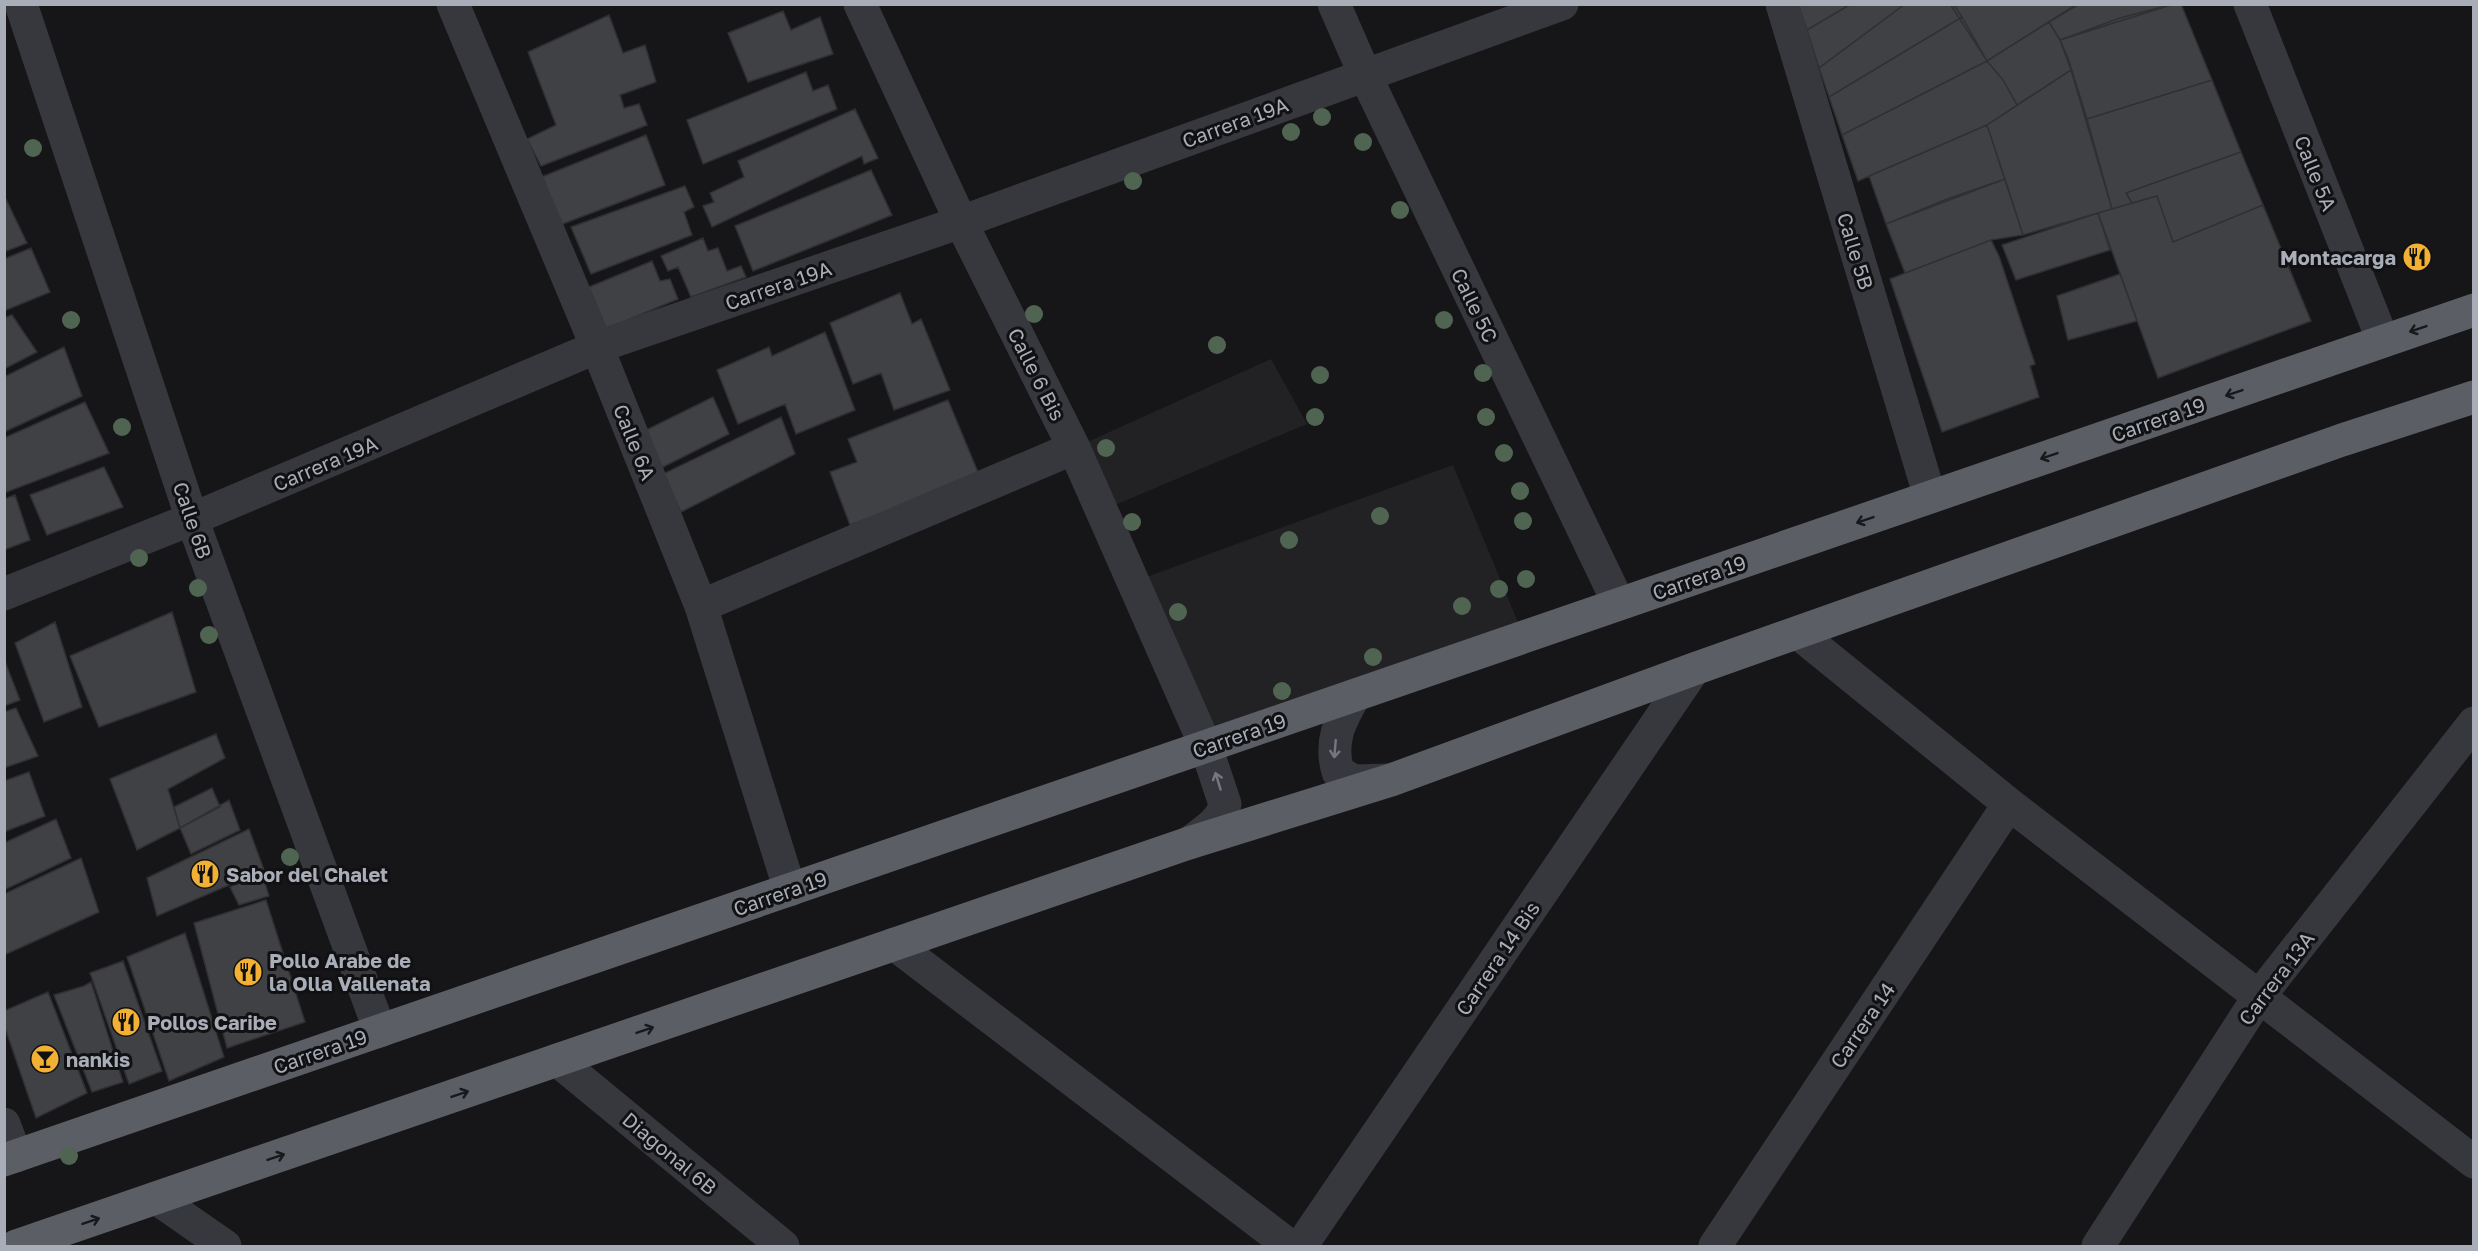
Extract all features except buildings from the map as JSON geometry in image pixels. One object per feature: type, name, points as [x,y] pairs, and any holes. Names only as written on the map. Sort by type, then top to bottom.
[{"type":"highway","name":"Carrera 19","points":[[10,1158],[2474,310]]},
{"type":"highway","points":[[16,1246],[52,1241],[156,1198],[1190,843],[1391,780],[1694,669],[2342,440],[2474,397]]},
{"type":"street","name":"Calle 6A","points":[[453,4],[597,347],[701,606],[790,890]]},
{"type":"street","name":"Calle 6 Bis","points":[[860,4],[961,222],[1074,448],[1206,747],[1225,804],[1217,821],[1190,843]]},
{"type":"street","name":"Calle 5C","points":[[1334,4],[1365,75],[1619,604]]},
{"type":"street","name":"Carrera 19A","points":[[4,594],[192,519],[597,347],[961,222],[1562,4]]},
{"type":"street","name":"Calle 5B","points":[[1782,4],[1930,497]]},
{"type":"street","name":"Calle 5A","points":[[2250,4],[2383,341]]},
{"type":"street","name":"Calle 6B","points":[[19,8],[192,519],[380,1031]]},
{"type":"street","points":[[701,606],[1074,448]]},
{"type":"street","points":[[1798,633],[2009,804],[2258,998],[2474,1162]]},
{"type":"street","name":"Carrera 14 Bis","points":[[1300,1246],[1694,669]]},
{"type":"street","points":[[1355,695],[1338,725],[1334,757],[1338,772],[1354,781],[1391,780]]},
{"type":"street","name":"Carrera 13A","points":[[2098,1246],[2258,998],[2474,723]]},
{"type":"street","name":"Carrera 14","points":[[1715,1246],[2009,804]]},
{"type":"street","points":[[894,944],[1290,1246]]},
{"type":"street","name":"Diagonal 6B","points":[[557,1060],[783,1246]]},
{"type":"street","points":[[4,1124],[10,1158]]},
{"type":"street","points":[[156,1198],[225,1246]]},
{"type":"shaded area","points":[[1271,359],[1307,424],[1103,510],[1074,448]]},
{"type":"shaded area","points":[[1453,465],[1524,637],[1206,747],[1130,583]]},
{"type":"place","name":"Montacarga","points":[[2417,257]]},
{"type":"place","name":"Sabor del Chalet","points":[[205,874]]},
{"type":"place","name":"Pollo Arabe de la Olla Vallenata","points":[[248,972]]},
{"type":"place","name":"Pollos Caribe","points":[[126,1022]]},
{"type":"place","name":"nankis","points":[[45,1059]]}]
